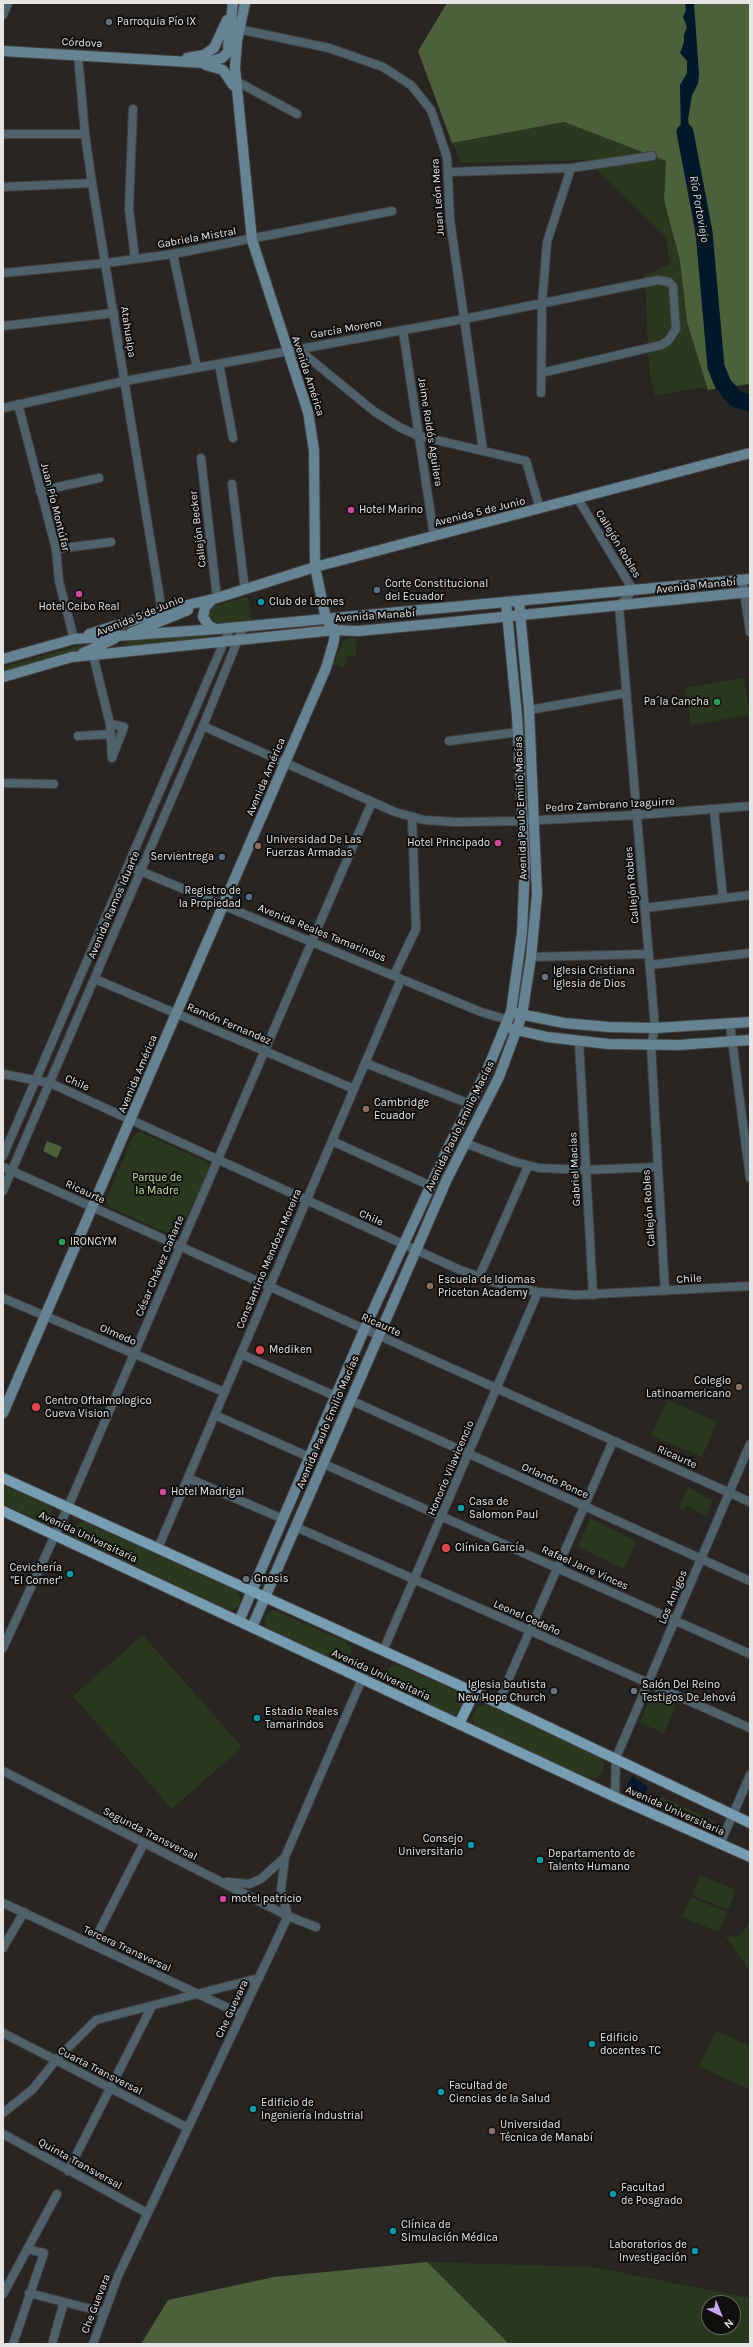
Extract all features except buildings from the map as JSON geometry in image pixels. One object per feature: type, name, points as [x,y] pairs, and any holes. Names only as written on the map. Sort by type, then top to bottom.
[{"type":"main road","name":"Avenida América","points":[[233,3],[228,52],[239,118],[252,240],[287,350],[304,397],[313,436],[315,567],[326,620]]},
{"type":"main road","name":"Córdova","points":[[159,59],[191,58],[209,52],[217,42],[233,3]]},
{"type":"main road","name":"Avenida América","points":[[234,83],[238,29],[245,3]]},
{"type":"main road","points":[[228,52],[238,29]]},
{"type":"main road","name":"Córdova","points":[[3,51],[159,59],[188,62],[214,62],[222,58],[228,52]]},
{"type":"main road","points":[[188,62],[219,68],[227,74],[234,83]]},
{"type":"main road","name":"Avenida 5 de Junio","points":[[72,657],[214,600],[315,567],[750,453]]},
{"type":"main road","name":"Avenida Manabí","points":[[3,660],[74,639],[218,630],[243,626],[326,620],[746,579]]},
{"type":"main road","name":"Avenida Manabí","points":[[3,677],[72,657],[224,643],[335,630],[358,631],[508,617],[521,614],[619,606],[747,592]]},
{"type":"main road","points":[[214,600],[205,607],[203,617],[209,626],[218,630]]},
{"type":"main road","name":"Avenida 5 de Junio","points":[[74,639],[162,611],[214,600]]},
{"type":"main road","name":"Avenida Paulo Emilio Macías","points":[[252,1627],[447,1179],[489,1098],[522,1015],[531,957],[537,894],[535,820],[529,710],[519,601]]},
{"type":"main road","name":"Avenida Paulo Emilio Macías","points":[[239,1621],[364,1330],[508,1020],[517,974],[524,907],[523,821],[518,732],[506,602]]},
{"type":"main road","points":[[326,620],[335,630]]},
{"type":"main road","name":"Avenida América","points":[[3,1413],[326,668],[335,630]]},
{"type":"main road","name":"Avenida Reales Tamarindos","points":[[750,1022],[656,1028],[591,1026],[522,1015],[508,1020],[517,1030],[579,1042],[651,1045],[750,1040]]},
{"type":"main road","name":"Avenida Universitaria","points":[[3,1478],[158,1548],[267,1594],[383,1651],[616,1758],[750,1823]]},
{"type":"main road","name":"Avenida Universitaria","points":[[3,1511],[615,1797],[750,1857]]},
{"type":"main road","points":[[459,1724],[474,1693]]},
{"type":"street","name":"Juan León Mera","points":[[238,29],[329,48],[383,67],[398,76],[417,91],[431,110],[444,144],[448,172],[450,220],[482,450]]},
{"type":"street","name":"Atahualpa","points":[[78,55],[85,134],[92,184],[162,611]]},
{"type":"street","points":[[234,83],[297,114]]},
{"type":"street","points":[[133,109],[129,209],[135,259]]},
{"type":"street","points":[[3,134],[85,134]]},
{"type":"street","points":[[448,172],[571,168],[652,156]]},
{"type":"street","points":[[541,393],[542,304],[547,242],[571,168]]},
{"type":"street","points":[[3,188],[92,184]]},
{"type":"street","name":"Gabriela Mistral","points":[[3,273],[106,263],[173,254],[252,240],[392,211]]},
{"type":"street","points":[[173,254],[197,368]]},
{"type":"street","name":"García Moreno","points":[[3,408],[125,381],[287,350],[403,331],[658,280],[669,282],[673,286],[676,329],[668,341],[661,345],[542,373]]},
{"type":"street","points":[[3,326],[114,313]]},
{"type":"street","name":"Jaime Roldós Aguilera","points":[[403,331],[434,536]]},
{"type":"street","points":[[298,349],[388,421],[419,436],[526,461],[540,509]]},
{"type":"street","points":[[219,364],[232,438]]},
{"type":"street","name":"Juan Pío Montúfar","points":[[18,404],[56,549],[59,581],[74,639]]},
{"type":"street","name":"Callejón Becker","points":[[201,458],[214,600]]},
{"type":"street","points":[[40,491],[99,478]]},
{"type":"street","points":[[232,484],[245,590]]},
{"type":"street","name":"Callejón Robles","points":[[578,499],[633,590],[619,606],[656,1028],[651,1045],[665,1291]]},
{"type":"street","points":[[56,549],[111,542]]},
{"type":"street","points":[[746,579],[750,632]]},
{"type":"street","name":"Avenida Ramos Iduarte","points":[[3,1191],[203,726],[243,626]]},
{"type":"street","name":"Avenida Ramos Iduarte","points":[[3,1156],[230,628]]},
{"type":"street","points":[[93,655],[110,724],[112,758],[124,727],[110,724]]},
{"type":"street","points":[[529,710],[626,693]]},
{"type":"street","name":"Pedro Zambrano Izaguirre","points":[[203,726],[372,802],[412,817],[438,821],[523,821],[714,810],[750,806]]},
{"type":"street","points":[[449,741],[518,732]]},
{"type":"street","points":[[78,736],[111,734]]},
{"type":"street","points":[[3,783],[54,784]]},
{"type":"street","name":"César Chávez Cañarte","points":[[3,1646],[68,1507],[372,802]]},
{"type":"street","points":[[714,810],[722,898]]},
{"type":"street","name":"Constantino Mendoza Moreira","points":[[158,1548],[365,1063],[416,929],[412,817]]},
{"type":"street","name":"Avenida Reales Tamarindos","points":[[128,866],[481,1012],[508,1020]]},
{"type":"street","points":[[645,908],[750,895]]},
{"type":"street","points":[[650,965],[750,953]]},
{"type":"street","points":[[531,957],[649,954]]},
{"type":"street","name":"Ramón Fernandez","points":[[94,979],[354,1089]]},
{"type":"street","points":[[730,1024],[750,1178]]},
{"type":"street","name":"Gabriel Macias","points":[[579,1042],[593,1295]]},
{"type":"street","points":[[365,1063],[470,1104]]},
{"type":"street","name":"Chile","points":[[3,1074],[50,1083],[416,1250],[479,1277],[517,1289],[538,1292],[593,1295],[750,1286]]},
{"type":"street","points":[[332,1141],[431,1186]]},
{"type":"street","points":[[465,1143],[528,1166],[587,1170],[657,1167]]},
{"type":"street","points":[[479,1277],[528,1166]]},
{"type":"street","name":"Ricaurte","points":[[3,1167],[750,1502]]},
{"type":"street","name":"Honorio Vilavicencio","points":[[383,1651],[538,1292]]},
{"type":"street","name":"Olmedo","points":[[3,1298],[224,1392]]},
{"type":"street","points":[[241,1354],[336,1396]]},
{"type":"street","name":"Orlando Ponce","points":[[350,1400],[750,1581]]},
{"type":"street","points":[[215,1415],[309,1457]]},
{"type":"street","points":[[498,1703],[614,1441]]},
{"type":"street","name":"Los Amigos","points":[[616,1758],[750,1444]]},
{"type":"street","name":"Rafael Jarre Vinces","points":[[324,1464],[750,1654]]},
{"type":"street","points":[[188,1478],[283,1519]]},
{"type":"street","name":"Leonel Cedeño","points":[[296,1527],[750,1728]]},
{"type":"street","points":[[316,1928],[288,1916],[281,1890],[285,1857],[362,1679]]},
{"type":"street","points":[[615,1797],[616,1758]]},
{"type":"street","name":"Segunda Transversal","points":[[3,1771],[288,1916]]},
{"type":"street","points":[[720,1844],[750,1775]]},
{"type":"street","points":[[92,1945],[144,1843]]},
{"type":"street","points":[[220,1881],[249,1884],[261,1879],[285,1857]]},
{"type":"street","name":"Tercera Transversal","points":[[3,1903],[241,2014]]},
{"type":"street","points":[[3,1948],[24,1912]]},
{"type":"street","name":"Che Guevara","points":[[93,2344],[103,2312],[288,1916]]},
{"type":"street","points":[[3,2114],[33,2089],[56,2060],[96,2020],[259,1978]]},
{"type":"street","points":[[68,2171],[152,2006]]},
{"type":"street","name":"Cuarta Transversal","points":[[3,2033],[188,2128]]},
{"type":"street","name":"Quinta Transversal","points":[[3,2134],[148,2214]]},
{"type":"street","points":[[3,2294],[57,2194]]},
{"type":"street","points":[[12,2344],[44,2254],[27,2249]]},
{"type":"street","points":[[29,2293],[103,2312]]},
{"type":"street","points":[[52,2344],[64,2302]]},
{"type":"green space","points":[[447,3],[750,3],[750,384],[708,390],[687,322],[680,261],[664,200],[666,161],[564,122],[452,143],[418,51]]},
{"type":"green space","points":[[564,122],[666,161],[664,200],[680,261],[687,322],[708,390],[701,387],[655,396],[649,370],[645,275],[670,264],[666,237],[587,160],[462,163],[452,143]]},
{"type":"green space","points":[[248,597],[251,620],[212,624],[206,613],[211,607]]},
{"type":"green space","points":[[206,635],[214,639],[121,646],[129,640]]},
{"type":"green space","points":[[353,636],[358,644],[355,644],[356,656],[347,656],[344,668],[334,664],[343,641]]},
{"type":"green space","points":[[92,644],[80,649],[3,671],[3,667],[80,645]]},
{"type":"green space","name":"Pa´la Cancha","points":[[744,678],[750,715],[691,725],[685,688]]},
{"type":"green space","name":"Parque de la Madre","points":[[138,1133],[143,1133],[209,1163],[209,1169],[180,1231],[176,1234],[170,1234],[111,1208],[107,1203],[107,1198],[133,1136]]},
{"type":"green space","points":[[47,1141],[62,1147],[57,1158],[43,1151]]},
{"type":"green space","points":[[668,1400],[717,1422],[702,1457],[651,1435]]},
{"type":"green space","points":[[3,1484],[50,1506],[53,1510],[50,1520],[44,1523],[3,1504]]},
{"type":"green space","points":[[688,1487],[712,1501],[706,1516],[687,1506],[684,1510],[679,1507]]},
{"type":"green space","points":[[590,1518],[636,1541],[624,1569],[578,1547]]},
{"type":"green space","points":[[80,1522],[85,1522],[237,1591],[241,1601],[239,1606],[234,1609],[227,1610],[77,1538],[73,1534],[74,1528]]},
{"type":"green space","points":[[274,1610],[346,1642],[352,1650],[350,1658],[345,1663],[337,1662],[268,1629],[265,1626],[264,1618],[269,1611]]},
{"type":"green space","points":[[143,1635],[242,1747],[172,1809],[73,1696]]},
{"type":"green space","points":[[394,1665],[400,1666],[458,1692],[463,1697],[463,1705],[461,1710],[456,1714],[449,1715],[390,1687],[384,1679],[389,1668]]},
{"type":"green space","points":[[651,1695],[676,1705],[664,1733],[640,1723]]},
{"type":"green space","points":[[488,1705],[599,1756],[604,1764],[602,1773],[598,1777],[587,1779],[476,1728],[472,1718],[475,1710],[480,1706]]},
{"type":"green space","points":[[662,1797],[714,1821],[713,1825],[660,1801]]},
{"type":"green space","points":[[700,1875],[736,1890],[728,1910],[692,1895]]},
{"type":"green space","points":[[691,1897],[727,1912],[719,1932],[682,1917]]},
{"type":"green space","points":[[750,1919],[750,1972],[725,1935],[735,1937],[742,1934]]},
{"type":"green space","points":[[716,2031],[750,2046],[750,2090],[699,2066]]},
{"type":"green space","points":[[427,2262],[593,2267],[735,2295],[701,2295],[701,2335],[741,2335],[741,2296],[750,2298],[750,2344],[509,2344]]},
{"type":"green space","points":[[427,2262],[509,2344],[141,2344],[168,2300],[274,2277]]},
{"type":"water","points":[[685,3],[694,3],[699,74],[698,84],[692,95],[688,119],[696,166],[681,142],[680,85],[687,73],[687,61],[680,53],[687,27],[683,17],[686,10]]},
{"type":"water","points":[[632,1776],[648,1787],[644,1797],[624,1791]]},
{"type":"waterway","name":"Río Portoviejo","points":[[685,132],[704,232],[716,367],[723,384],[736,399],[750,403]]},
{"type":"place","name":"Parroquia Pío IX","points":[[109,22]]},
{"type":"place","name":"Hotel Marino","points":[[351,510]]},
{"type":"place","name":"Corte Constitucional del Ecuador","points":[[377,590]]},
{"type":"place","name":"Hotel Ceibo Real","points":[[79,594]]},
{"type":"place","name":"Club de Leones","points":[[261,602]]},
{"type":"place","name":"Pa´la Cancha","points":[[717,702]]},
{"type":"place","name":"Hotel Principado","points":[[498,843]]},
{"type":"place","name":"Universidad De Las Fuerzas Armadas","points":[[258,846]]},
{"type":"place","name":"Servientrega","points":[[222,857]]},
{"type":"place","name":"Registro de la Propiedad","points":[[249,897]]},
{"type":"place","name":"Iglesia Cristiana Iglesia de Dios","points":[[545,977]]},
{"type":"place","name":"Cambridge Ecuador","points":[[366,1109]]},
{"type":"place","name":"IRONGYM","points":[[62,1242]]},
{"type":"place","name":"Escuela de Idiomas Priceton Academy","points":[[430,1286]]},
{"type":"place","name":"Mediken","points":[[260,1350]]},
{"type":"place","name":"Colegio Latinoamericano","points":[[739,1387]]},
{"type":"place","name":"Centro Oftalmologico Cueva Vision","points":[[36,1407]]},
{"type":"place","name":"Hotel Madrigal","points":[[163,1492]]},
{"type":"place","name":"Casa de Salomon Paul","points":[[461,1508]]},
{"type":"place","name":"Clínica García","points":[[446,1548]]},
{"type":"place","name":"Cevichería \"El Corner\"","points":[[70,1574]]},
{"type":"place","name":"Gnosis","points":[[246,1579]]},
{"type":"place","name":"Iglesia bautista New Hope Church","points":[[554,1691]]},
{"type":"place","name":"Salón Del Reino Testigos De Jehová","points":[[634,1691]]},
{"type":"place","name":"Estadio Reales Tamarindos","points":[[257,1718]]},
{"type":"place","name":"Consejo Universitario","points":[[471,1845]]},
{"type":"place","name":"Departamento de Talento Humano","points":[[540,1860]]},
{"type":"place","name":"motel patricio","points":[[223,1899]]},
{"type":"place","name":"Edificio docentes TC","points":[[592,2044]]},
{"type":"place","name":"Facultad de Ciencias de la Salud","points":[[441,2092]]},
{"type":"place","name":"Edificio de Ingeniería Industrial","points":[[253,2109]]},
{"type":"place","name":"Universidad Técnica de Manabí","points":[[492,2131]]},
{"type":"place","name":"Facultad de Posgrado","points":[[613,2194]]},
{"type":"place","name":"Clínica de Simulación Médica","points":[[393,2231]]},
{"type":"place","name":"Laboratorios de Investigación","points":[[695,2251]]}]
